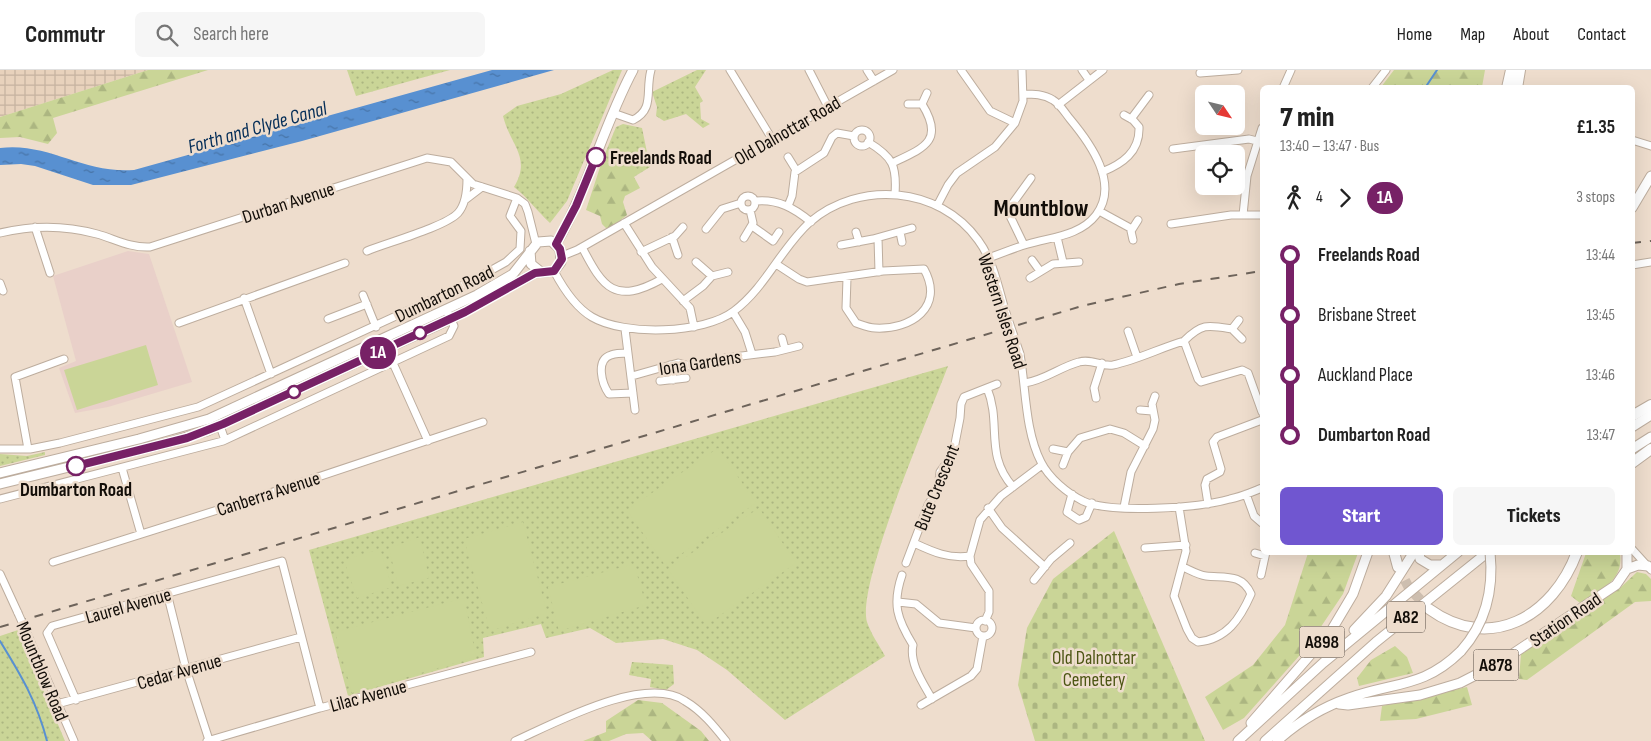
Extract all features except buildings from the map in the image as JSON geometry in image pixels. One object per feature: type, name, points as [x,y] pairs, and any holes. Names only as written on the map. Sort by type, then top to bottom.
[{"type":"highway","points":[[1508,85],[1511,70]]},
{"type":"highway","points":[[1518,85],[1520,70]]},
{"type":"highway","points":[[1635,414],[1651,405]]},
{"type":"highway","points":[[1635,461],[1651,449]]},
{"type":"highway","points":[[1395,555],[1398,567]]},
{"type":"highway","points":[[1429,609],[1449,621],[1474,627],[1513,623],[1535,612],[1554,595],[1568,574],[1576,555]]},
{"type":"main road","points":[[556,244],[576,206],[613,113],[633,70]]},
{"type":"main road","points":[[1635,203],[1651,176]]},
{"type":"main road","points":[[541,272],[531,264],[533,247],[544,240],[556,244],[562,256],[560,264],[554,271]]},
{"type":"main road","name":"Dumbarton Road","points":[[0,473],[156,435],[209,419],[446,309],[513,274],[533,247]]},
{"type":"main road","name":"Dumbarton Road","points":[[0,484],[167,443],[220,426],[451,319],[535,273],[554,271]]},
{"type":"main road","points":[[1635,425],[1651,415]]},
{"type":"main road","points":[[1635,447],[1651,437]]},
{"type":"main road","name":"A898","points":[[1242,738],[1254,718],[1309,658],[1340,618],[1358,584],[1367,555]]},
{"type":"main road","points":[[1322,663],[1386,596],[1412,555]]},
{"type":"main road","points":[[1419,555],[1420,559],[1426,564],[1442,565]]},
{"type":"main road","name":"A82","points":[[1242,738],[1322,663],[1454,555]]},
{"type":"main road","name":"A82","points":[[1264,741],[1376,642],[1485,555]]},
{"type":"main road","points":[[1278,741],[1304,720],[1348,698],[1420,679],[1442,668],[1460,651],[1476,631],[1487,607],[1491,579],[1489,555]]},
{"type":"main road","points":[[1627,555],[1627,569],[1638,565],[1649,568]]},
{"type":"main road","name":"Station Road","points":[[1339,704],[1420,695],[1448,688],[1474,677],[1616,585],[1627,569]]},
{"type":"street","points":[[613,113],[633,120],[642,115],[646,110],[648,81],[652,70]]},
{"type":"street","points":[[809,70],[828,107]]},
{"type":"street","points":[[867,70],[874,81]]},
{"type":"street","name":"Old Dalnottar Road","points":[[562,256],[624,223],[893,70]]},
{"type":"street","points":[[961,70],[990,111],[1015,123]]},
{"type":"street","points":[[937,206],[957,173],[995,148],[1015,123],[1024,101],[1022,70]]},
{"type":"street","points":[[1082,70],[1089,80]]},
{"type":"street","points":[[1058,105],[1103,70]]},
{"type":"street","points":[[1200,72],[1238,70]]},
{"type":"street","points":[[1284,85],[1291,70]]},
{"type":"street","points":[[1374,85],[1386,70]]},
{"type":"street","points":[[733,71],[772,139]]},
{"type":"street","points":[[922,104],[927,93]]},
{"type":"street","points":[[988,258],[1024,245],[1078,230],[1089,223],[1099,211],[1104,194],[1102,172],[1090,145],[1058,105],[1042,96],[1023,94]]},
{"type":"street","points":[[1131,119],[1149,95]]},
{"type":"street","points":[[908,104],[922,104]]},
{"type":"street","points":[[892,163],[922,149],[927,144],[933,127],[922,104]]},
{"type":"street","points":[[1102,172],[1120,164],[1135,148],[1139,127],[1124,115]]},
{"type":"street","points":[[854,136],[858,131],[863,130],[868,134],[868,142]]},
{"type":"street","points":[[788,206],[792,196],[793,178],[796,170],[824,153],[832,137],[837,133],[854,136],[859,145],[868,142],[878,148],[892,163],[896,176],[895,194]]},
{"type":"street","points":[[1243,215],[1247,176],[1260,133]]},
{"type":"street","points":[[1173,149],[1249,140],[1257,141]]},
{"type":"street","points":[[1635,141],[1651,146]]},
{"type":"street","name":"Durban Avenue","points":[[0,233],[34,227],[55,226],[85,231],[134,246],[150,247],[427,158],[451,162],[467,180],[482,187],[517,198]]},
{"type":"street","points":[[788,158],[796,170]]},
{"type":"street","points":[[1024,245],[1010,216],[1010,207],[1031,178]]},
{"type":"street","points":[[465,200],[467,180]]},
{"type":"street","points":[[367,251],[435,225],[457,214],[465,200],[482,187]]},
{"type":"street","name":"Western Isles Road","points":[[554,271],[563,287],[584,311],[603,323],[625,328],[694,327],[733,312],[752,294],[797,236],[811,222],[832,206],[863,195],[895,194],[912,196],[937,206],[952,215],[978,239],[988,258],[1020,354],[1034,448],[1042,464],[1054,480],[1072,494],[1092,503],[1124,507],[1179,507],[1208,504],[1260,489]]},
{"type":"street","points":[[750,210],[743,208],[741,203],[743,197],[752,196],[756,201]]},
{"type":"street","points":[[517,198],[525,204],[528,212],[533,247]]},
{"type":"street","name":"Dumbarton Road","points":[[0,449],[28,449],[60,443],[198,407],[376,327],[470,282],[514,255],[520,249],[521,231],[510,216],[517,198]]},
{"type":"street","points":[[756,201],[775,201],[788,206],[811,222]]},
{"type":"street","points":[[750,210],[755,206],[756,201]]},
{"type":"street","points":[[706,230],[722,209],[741,203]]},
{"type":"street","points":[[744,238],[752,226],[753,219],[750,210]]},
{"type":"street","points":[[1099,211],[1132,229]]},
{"type":"street","points":[[1171,224],[1243,215],[1260,215]]},
{"type":"street","points":[[1133,240],[1132,229],[1138,220]]},
{"type":"street","points":[[624,223],[641,252],[662,279],[690,308],[694,327]]},
{"type":"street","points":[[752,226],[773,241],[779,232]]},
{"type":"street","points":[[34,227],[50,273]]},
{"type":"street","points":[[641,252],[672,237],[683,227]]},
{"type":"street","points":[[841,245],[878,238],[912,228]]},
{"type":"street","points":[[856,232],[859,242]]},
{"type":"street","points":[[900,232],[902,242]]},
{"type":"street","points":[[672,237],[678,255]]},
{"type":"street","points":[[1057,237],[1064,262]]},
{"type":"street","points":[[878,238],[879,272]]},
{"type":"street","points":[[579,248],[604,285],[617,290],[638,289],[662,279]]},
{"type":"street","points":[[1032,260],[1040,271]]},
{"type":"street","points":[[696,262],[712,276]]},
{"type":"street","points":[[1030,278],[1040,271],[1064,262],[1079,262]]},
{"type":"street","points":[[1635,265],[1651,262]]},
{"type":"street","points":[[179,323],[345,263]]},
{"type":"street","points":[[776,264],[807,282],[910,268],[924,269],[930,281],[931,297],[924,313],[907,322],[874,328],[856,323],[846,308],[847,278]]},
{"type":"street","points":[[683,300],[703,286],[712,276],[728,272]]},
{"type":"street","points":[[0,283],[3,291]]},
{"type":"street","points":[[363,295],[376,327]]},
{"type":"street","points":[[244,298],[271,374]]},
{"type":"street","points":[[328,319],[367,304]]},
{"type":"street","name":"Dumbarton Road","points":[[0,499],[225,440],[449,336],[454,330],[446,309]]},
{"type":"street","points":[[733,312],[745,332],[752,354]]},
{"type":"street","points":[[1232,329],[1239,320]]},
{"type":"street","points":[[1025,384],[1045,379],[1063,368],[1081,361],[1094,360],[1102,364],[1115,365],[1184,341],[1197,329],[1207,325],[1232,329],[1242,339]]},
{"type":"street","points":[[625,328],[635,410]]},
{"type":"street","points":[[1128,331],[1138,357]]},
{"type":"street","points":[[782,338],[785,349]]},
{"type":"street","points":[[1184,341],[1198,379],[1201,382],[1242,370],[1248,373],[1260,406]]},
{"type":"street","name":"Iona Gardens","points":[[632,376],[678,363],[694,367],[717,360],[799,346]]},
{"type":"street","points":[[628,353],[610,355],[603,361],[601,371],[604,387],[609,394],[633,393]]},
{"type":"street","points":[[28,449],[15,377],[64,359]]},
{"type":"street","points":[[393,363],[428,441]]},
{"type":"street","points":[[1096,398],[1094,388],[1102,364]]},
{"type":"street","points":[[670,365],[673,380]]},
{"type":"street","points":[[660,381],[686,378]]},
{"type":"street","name":"Bute Crescent","points":[[906,563],[932,498],[938,489],[940,472],[953,454],[961,404],[964,397],[996,384]]},
{"type":"street","points":[[987,388],[992,408],[996,459],[1012,487]]},
{"type":"street","points":[[1124,507],[1131,472],[1145,446],[1155,420],[1152,411],[1155,396]]},
{"type":"street","points":[[1140,410],[1152,411]]},
{"type":"street","points":[[1208,504],[1205,485],[1207,479],[1221,469],[1214,445],[1215,439],[1260,421]]},
{"type":"street","name":"Canberra Avenue","points":[[53,562],[483,422]]},
{"type":"street","points":[[220,426],[225,440]]},
{"type":"street","points":[[1063,466],[1068,452],[1080,438],[1110,428],[1124,432],[1145,446]]},
{"type":"street","points":[[1053,449],[1068,452]]},
{"type":"street","points":[[976,628],[978,623],[985,620],[988,612],[989,591],[971,564],[970,556],[980,520],[988,508],[1042,464]]},
{"type":"street","points":[[122,468],[142,534]]},
{"type":"street","points":[[1072,494],[1067,512],[1072,517],[1079,520],[1086,516],[1092,503]]},
{"type":"street","points":[[1246,494],[1254,516],[1260,522]]},
{"type":"street","points":[[1179,507],[1186,545],[1184,567],[1174,596],[1192,638],[1198,642],[1228,630],[1238,621],[1251,594],[1249,589],[1239,579],[1205,576],[1184,567]]},
{"type":"street","points":[[988,508],[1002,528],[1045,567]]},
{"type":"street","name":"Bute Crescent","points":[[914,542],[941,555],[951,557],[970,556]]},
{"type":"street","points":[[1034,580],[1070,543]]},
{"type":"street","points":[[1145,548],[1186,545]]},
{"type":"street","points":[[1635,552],[1649,568]]},
{"type":"street","points":[[1255,553],[1260,553]]},
{"type":"street","points":[[1261,575],[1266,555]]},
{"type":"street","name":"Laurel Avenue","points":[[76,700],[47,633],[52,626],[167,593],[282,561],[301,637]]},
{"type":"street","name":"Mountblow Road","points":[[0,574],[74,741]]},
{"type":"street","points":[[902,575],[898,590],[898,620],[913,645],[911,651],[918,675],[932,698]]},
{"type":"street","points":[[167,593],[186,669],[208,741]]},
{"type":"street","points":[[898,602],[916,604],[944,624],[976,628]]},
{"type":"street","points":[[976,628],[977,632],[983,636],[990,634],[992,630],[991,624],[985,620]]},
{"type":"street","points":[[921,705],[971,676],[977,669],[983,636]]},
{"type":"street","points":[[301,637],[320,708]]},
{"type":"street","name":"Cedar Avenue","points":[[56,704],[301,637]]},
{"type":"street","name":"Lilac Avenue","points":[[208,741],[320,708],[530,652]]},
{"type":"street","points":[[515,741],[578,713],[633,694],[658,692],[684,700],[711,722],[726,741]]},
{"type":"shaded area","points":[[0,70],[148,70],[0,117]]},
{"type":"shaded area","points":[[128,251],[149,254],[192,382],[108,407],[75,413],[59,368],[76,361],[53,276]]},
{"type":"green space","points":[[148,70],[208,70],[53,118],[57,133],[48,144],[20,137],[0,138],[0,117]]},
{"type":"green space","points":[[347,70],[450,70],[356,96]]},
{"type":"green space","points":[[613,70],[622,70],[567,201],[550,223],[514,187],[519,177],[520,159],[503,116],[517,106],[561,94]]},
{"type":"green space","points":[[697,70],[706,70],[695,87],[703,101],[700,103],[701,119],[710,124],[703,128],[686,114],[664,121],[656,116],[657,107],[652,92]]},
{"type":"green space","points":[[1394,70],[1485,70],[1482,85],[1383,85]]},
{"type":"green space","points":[[623,124],[642,128],[650,167],[637,175],[627,167],[602,161],[616,127]]},
{"type":"green space","points":[[602,161],[632,168],[637,175],[634,177],[640,188],[625,196],[623,202],[627,215],[608,230],[602,224],[600,216],[586,210]]},
{"type":"green space","points":[[146,345],[158,385],[77,410],[64,370]]},
{"type":"green space","points":[[948,366],[897,497],[873,572],[867,602],[867,622],[885,656],[785,720],[727,670],[697,650],[663,639],[616,643],[590,628],[546,638],[541,624],[483,638],[484,657],[348,696],[309,550]]},
{"type":"green space","points":[[718,448],[756,503],[665,565],[627,510]]},
{"type":"green space","points":[[45,452],[45,455],[0,466],[0,454],[27,456]]},
{"type":"green space","points":[[759,508],[796,563],[706,625],[668,569]]},
{"type":"green space","points":[[523,522],[547,613],[490,631],[464,539]]},
{"type":"green space","name":"Old Dalnottar Cemetery","points":[[1114,531],[1205,741],[1035,741],[1018,685],[1027,628],[1053,579]]},
{"type":"green space","points":[[420,537],[429,578],[398,586],[389,548]]},
{"type":"green space","points":[[380,549],[392,587],[357,598],[344,560]]},
{"type":"green space","points":[[1307,555],[1357,555],[1343,594],[1308,646],[1244,718],[1223,730],[1205,697],[1253,665],[1285,625]]},
{"type":"green space","points":[[1585,555],[1620,555],[1618,571],[1609,583],[1580,603],[1571,596]]},
{"type":"green space","points":[[634,564],[646,605],[559,631],[548,587]]},
{"type":"green space","points":[[1637,572],[1646,574],[1651,579],[1651,601],[1635,602],[1527,680],[1519,679],[1521,654],[1620,588]]},
{"type":"green space","points":[[464,598],[476,657],[352,693],[335,632]]},
{"type":"green space","points":[[18,630],[65,741],[0,741],[0,636]]},
{"type":"green space","points":[[1395,646],[1407,657],[1413,673],[1359,686],[1357,678],[1371,660]]},
{"type":"green space","points":[[632,662],[673,665],[674,684],[666,690],[650,687],[651,679],[629,675]]},
{"type":"green space","points":[[1467,687],[1472,705],[1416,719],[1380,721],[1382,706]]},
{"type":"green space","points":[[638,700],[662,703],[701,731],[709,741],[652,741],[643,733],[626,734],[609,741],[583,741],[606,732],[606,721]]},
{"type":"water","points":[[492,70],[554,70],[302,141],[131,185],[93,185],[35,166],[21,164],[0,165],[0,148],[18,147],[50,153],[98,167],[134,170]]},
{"type":"waterway","points":[[1427,85],[1437,70]]},
{"type":"waterway","points":[[0,641],[28,689],[47,741]]},
{"type":"tunnel","points":[[1398,567],[1409,588],[1429,609]]},
{"type":"railway","points":[[1635,243],[1651,241]]},
{"type":"railway","points":[[0,627],[1082,306],[1179,284],[1260,271]]},
{"type":"bus line","name":"1A","points":[[76,466],[187,438],[207,431],[270,404],[479,306],[535,273],[554,271],[562,259],[562,252],[556,244],[576,206],[596,157]]},
{"type":"place","name":"Freelands Road","points":[[596,157]]},
{"type":"place","name":"Dumbarton Road","points":[[76,466]]},
{"type":"district","name":"Mountblow","points":[[1041,208]]},
{"type":"water label","name":"Forth and Clyde Canal","points":[[257,127]]}]
